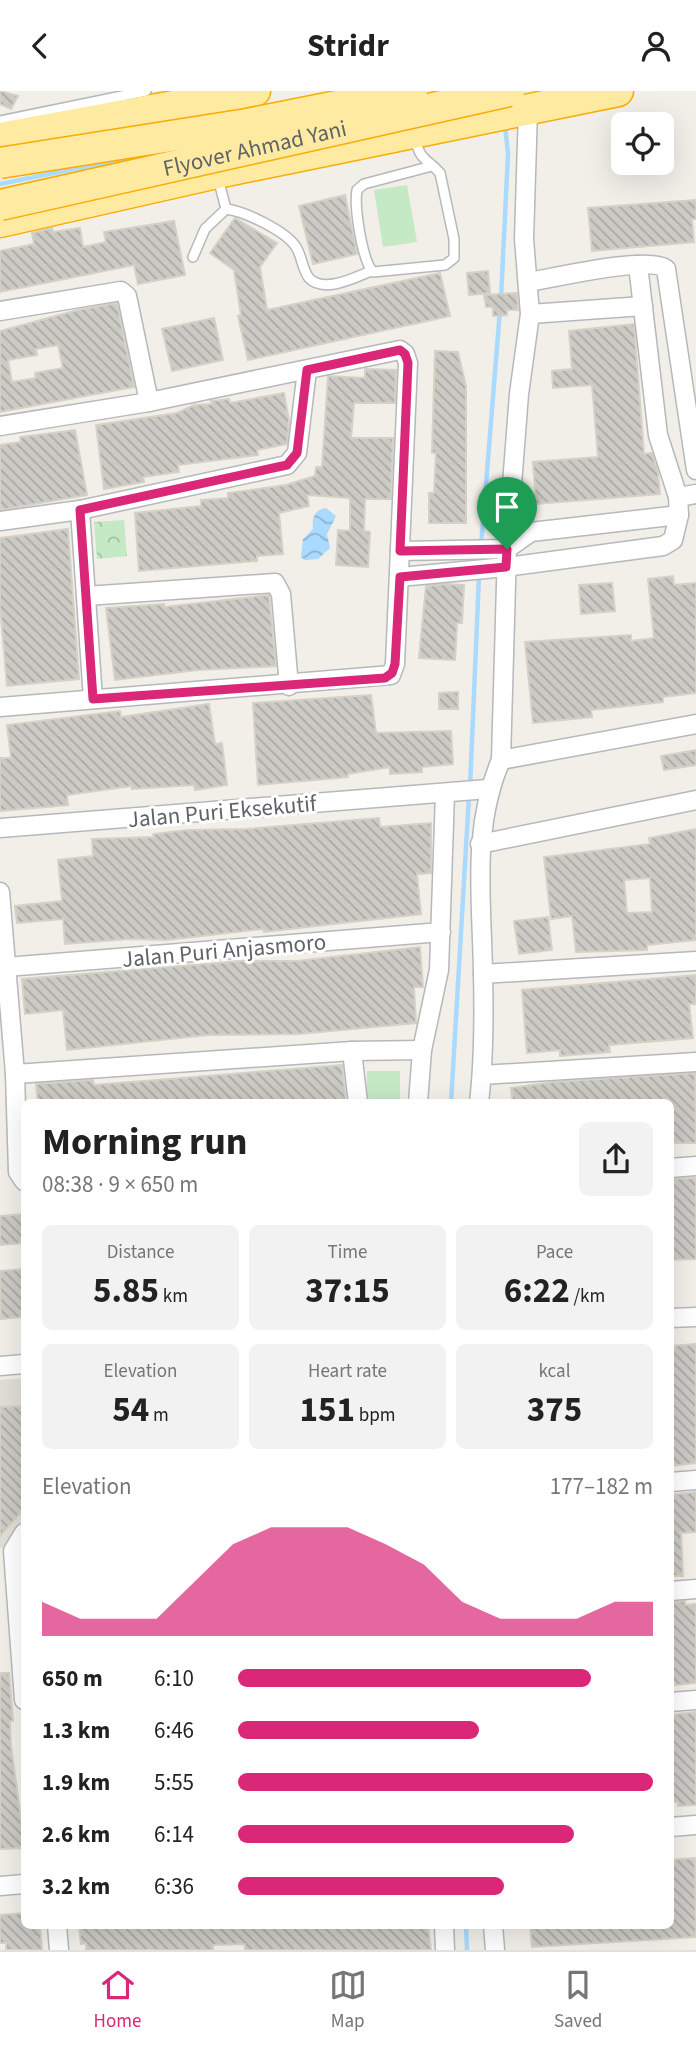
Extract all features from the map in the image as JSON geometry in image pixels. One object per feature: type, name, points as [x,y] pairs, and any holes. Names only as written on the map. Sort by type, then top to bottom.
[{"type":"highway","name":"Flyover Ahmad Yani","points":[[0,163],[247,124],[412,91]]},
{"type":"highway","points":[[0,222],[217,173],[254,158],[414,134],[516,103],[618,91]]},
{"type":"highway","points":[[0,138],[245,97],[254,158]]},
{"type":"highway","name":"Flyover Ahmad Yani","points":[[0,205],[516,103]]},
{"type":"street","points":[[480,1099],[483,974],[480,790],[501,760],[506,558],[519,394],[530,314],[516,103]]},
{"type":"street","points":[[529,282],[638,265],[657,264],[666,269],[696,470]]},
{"type":"street","points":[[400,577],[478,570],[506,558],[663,546],[675,535],[684,502],[658,435],[647,362],[638,265]]},
{"type":"street","points":[[0,311],[121,291],[127,296],[149,403]]},
{"type":"street","points":[[530,314],[643,306]]},
{"type":"street","points":[[0,426],[149,403],[400,350],[406,356],[400,577],[395,664],[391,675],[289,686],[0,707]]},
{"type":"street","points":[[647,362],[678,358]]},
{"type":"street","points":[[0,521],[80,510],[291,463],[298,449],[307,370]]},
{"type":"street","points":[[506,558],[531,532],[684,502]]},
{"type":"street","points":[[80,510],[93,699]]},
{"type":"street","points":[[400,551],[484,550],[506,558]]},
{"type":"street","points":[[86,596],[275,583],[281,594],[289,686]]},
{"type":"street","points":[[501,760],[696,724]]},
{"type":"street","name":"Jalan Puri Eksekutif","points":[[0,828],[480,790]]},
{"type":"street","points":[[418,1099],[422,1050],[439,970],[448,792]]},
{"type":"street","points":[[480,844],[696,800]]},
{"type":"street","points":[[0,892],[15,1074],[18,1172],[21,1176]]},
{"type":"street","name":"Jalan Puri Anjasmoro","points":[[6,967],[441,932]]},
{"type":"street","points":[[483,974],[696,961]]},
{"type":"street","points":[[15,1074],[352,1051],[422,1050]]},
{"type":"street","points":[[352,1051],[358,1099]]},
{"type":"street","points":[[482,1075],[696,1062]]},
{"type":"street","points":[[674,1168],[696,1166]]},
{"type":"street","points":[[674,1318],[696,1317]]},
{"type":"street","points":[[0,1366],[21,1364]]},
{"type":"street","points":[[674,1482],[696,1480]]},
{"type":"street","points":[[21,1538],[13,1551],[21,1621]]},
{"type":"street","points":[[674,1591],[696,1589]]},
{"type":"street","points":[[674,1702],[696,1700]]},
{"type":"street","points":[[674,1827],[696,1825]]},
{"type":"street","points":[[0,1886],[21,1884]]},
{"type":"street","points":[[57,1929],[59,1950]]},
{"type":"street","points":[[444,1929],[445,1950]]},
{"type":"street","points":[[493,1929],[495,1950]]},
{"type":"lane","points":[[0,121],[146,91]]},
{"type":"lane","points":[[226,209],[249,214],[295,245],[309,278],[314,281],[337,283],[371,271],[379,274],[445,265],[453,260],[454,239],[446,195],[440,173],[421,157],[414,134]]},
{"type":"lane","points":[[371,271],[358,215],[356,195],[359,188],[363,184],[432,166]]},
{"type":"lane","points":[[217,173],[226,209]]},
{"type":"lane","points":[[193,257],[205,229],[226,209]]},
{"type":"shaded area","points":[[21,1378],[21,1532],[6,1547],[0,1548],[0,1380]]},
{"type":"green space","points":[[407,185],[417,242],[383,247],[374,190]]},
{"type":"green space","points":[[124,520],[127,556],[97,559],[94,522]]},
{"type":"green space","points":[[367,1071],[400,1071],[400,1099],[367,1099]]},
{"type":"water","points":[[326,508],[336,516],[327,534],[330,548],[318,559],[305,560],[301,557],[303,539],[313,529],[316,513]]},
{"type":"building","points":[[0,91],[18,96],[11,109],[0,104]]},
{"type":"building","points":[[345,195],[357,254],[313,264],[299,206]]},
{"type":"building","points":[[696,200],[696,219],[692,219],[694,242],[592,251],[588,208]]},
{"type":"building","points":[[235,218],[277,243],[260,267],[267,310],[440,273],[450,316],[248,360],[238,316],[241,315],[234,270],[210,253]]},
{"type":"building","points":[[174,221],[185,275],[138,284],[134,265],[0,292],[0,251],[34,244],[32,233],[52,228],[53,232],[80,228],[83,247],[106,242],[104,232]]},
{"type":"building","points":[[488,271],[490,293],[469,295],[467,273]]},
{"type":"building","points":[[517,293],[518,310],[507,310],[507,315],[493,316],[493,307],[486,307],[484,295]]},
{"type":"building","points":[[117,303],[134,387],[0,412],[0,331],[78,310]],"holes":[[[58,345],[63,368],[35,373],[36,378],[12,382],[8,360],[37,355],[36,349]]]},
{"type":"building","points":[[214,318],[223,360],[172,371],[162,329]]},
{"type":"building","points":[[634,324],[644,454],[652,453],[660,494],[536,504],[533,462],[598,457],[592,385],[553,388],[552,371],[572,369],[569,331]]},
{"type":"building","points":[[435,351],[458,352],[466,386],[466,523],[429,523],[429,493],[434,493],[436,453],[432,453]]},
{"type":"building","points":[[365,369],[396,370],[395,403],[354,403],[351,438],[393,438],[391,499],[365,499],[364,531],[370,532],[368,567],[336,565],[338,530],[350,531],[350,498],[307,495],[309,506],[279,513],[283,554],[257,556],[257,561],[139,571],[135,513],[201,506],[201,500],[228,498],[228,493],[286,485],[315,476],[316,467],[322,467],[328,376],[365,378]]},
{"type":"building","points":[[284,393],[289,421],[287,444],[257,450],[258,455],[178,465],[179,472],[143,477],[144,482],[104,489],[96,425],[177,413],[194,405],[212,404],[211,401],[229,399],[230,403]]},
{"type":"building","points":[[75,430],[87,495],[0,510],[0,445],[21,442],[20,437]]},
{"type":"building","points":[[68,529],[79,679],[7,686],[0,606],[0,538]]},
{"type":"building","points":[[673,576],[674,585],[696,583],[696,693],[663,697],[663,702],[591,710],[592,717],[533,723],[525,642],[631,635],[631,641],[654,638],[648,579]]},
{"type":"building","points":[[612,583],[615,611],[581,614],[579,585]]},
{"type":"building","points":[[464,585],[462,623],[457,623],[455,660],[419,658],[426,586]]},
{"type":"building","points":[[269,595],[276,666],[198,670],[115,680],[106,608],[164,604],[164,607]]},
{"type":"building","points":[[458,692],[458,709],[439,709],[439,693]]},
{"type":"building","points":[[371,695],[376,733],[451,731],[453,764],[422,767],[422,772],[390,774],[390,767],[348,774],[348,777],[258,785],[253,703]]},
{"type":"building","points":[[209,704],[215,744],[222,743],[227,785],[195,790],[194,785],[132,789],[132,786],[67,795],[68,805],[0,811],[0,758],[11,758],[7,725],[120,711],[121,717]]},
{"type":"building","points":[[696,750],[696,765],[664,770],[661,756]]},
{"type":"building","points":[[379,818],[380,827],[431,823],[431,873],[417,874],[421,914],[264,932],[263,929],[167,940],[130,939],[65,944],[63,919],[17,923],[15,906],[62,901],[58,860],[93,856],[92,839],[154,837],[153,834],[188,830],[246,829]]},
{"type":"building","points":[[696,829],[696,940],[647,945],[647,950],[576,952],[572,916],[551,919],[544,857],[650,844],[649,838]],"holes":[[[650,878],[652,912],[627,913],[624,880]]]},
{"type":"building","points":[[548,917],[552,950],[519,954],[514,921]]},
{"type":"building","points":[[420,947],[423,987],[414,987],[416,1023],[299,1034],[208,1035],[67,1050],[63,1010],[25,1014],[22,979],[241,961],[296,961]]},
{"type":"building","points":[[696,975],[696,1004],[689,1004],[693,1038],[609,1045],[610,1052],[560,1056],[560,1050],[527,1053],[522,990]]},
{"type":"building","points":[[342,1065],[346,1099],[38,1099],[36,1084],[93,1080],[94,1085]]},
{"type":"building","points":[[695,1073],[696,1143],[674,1143],[674,1099],[512,1099],[511,1088],[552,1082]]},
{"type":"building","points":[[696,1178],[696,1259],[674,1260],[674,1179]]},
{"type":"building","points":[[21,1214],[21,1243],[0,1245],[0,1216]]},
{"type":"building","points":[[21,1269],[21,1317],[1,1319],[0,1271]]},
{"type":"building","points":[[696,1344],[696,1463],[674,1466],[674,1346]]},
{"type":"building","points":[[21,1406],[21,1512],[0,1536],[0,1407]]},
{"type":"building","points":[[696,1492],[696,1532],[681,1533],[683,1576],[674,1576],[674,1495]]},
{"type":"building","points":[[685,1601],[685,1605],[696,1604],[696,1683],[675,1685],[674,1682],[674,1602]]},
{"type":"building","points":[[0,1673],[9,1673],[13,1721],[10,1721],[11,1746],[21,1819],[21,1848],[0,1849]]},
{"type":"building","points":[[696,1712],[696,1805],[678,1806],[678,1802],[674,1802],[674,1715]]},
{"type":"building","points":[[695,1858],[696,1937],[532,1947],[530,1929],[674,1929],[674,1860]]},
{"type":"building","points":[[21,1913],[21,1929],[40,1929],[42,1950],[6,1950],[6,1943],[0,1943],[0,1915]]},
{"type":"building","points":[[79,1929],[428,1929],[431,1950],[245,1950],[245,1944],[213,1945],[213,1950],[86,1950],[86,1943],[81,1944]]},
{"type":"waterway","points":[[501,298],[508,154],[505,125]]},
{"type":"waterway","points":[[0,184],[132,157]]},
{"type":"waterway","points":[[481,546],[500,310]]},
{"type":"waterway","points":[[470,787],[479,576]]},
{"type":"waterway","points":[[451,1099],[469,796]]},
{"type":"waterway","points":[[466,1929],[467,1950]]},
{"type":"route","points":[[400,350],[404,352],[408,363],[400,551],[507,549],[506,567],[400,577],[395,664],[394,671],[388,677],[93,699],[80,510],[291,463],[298,449],[307,370],[400,350]]}]
